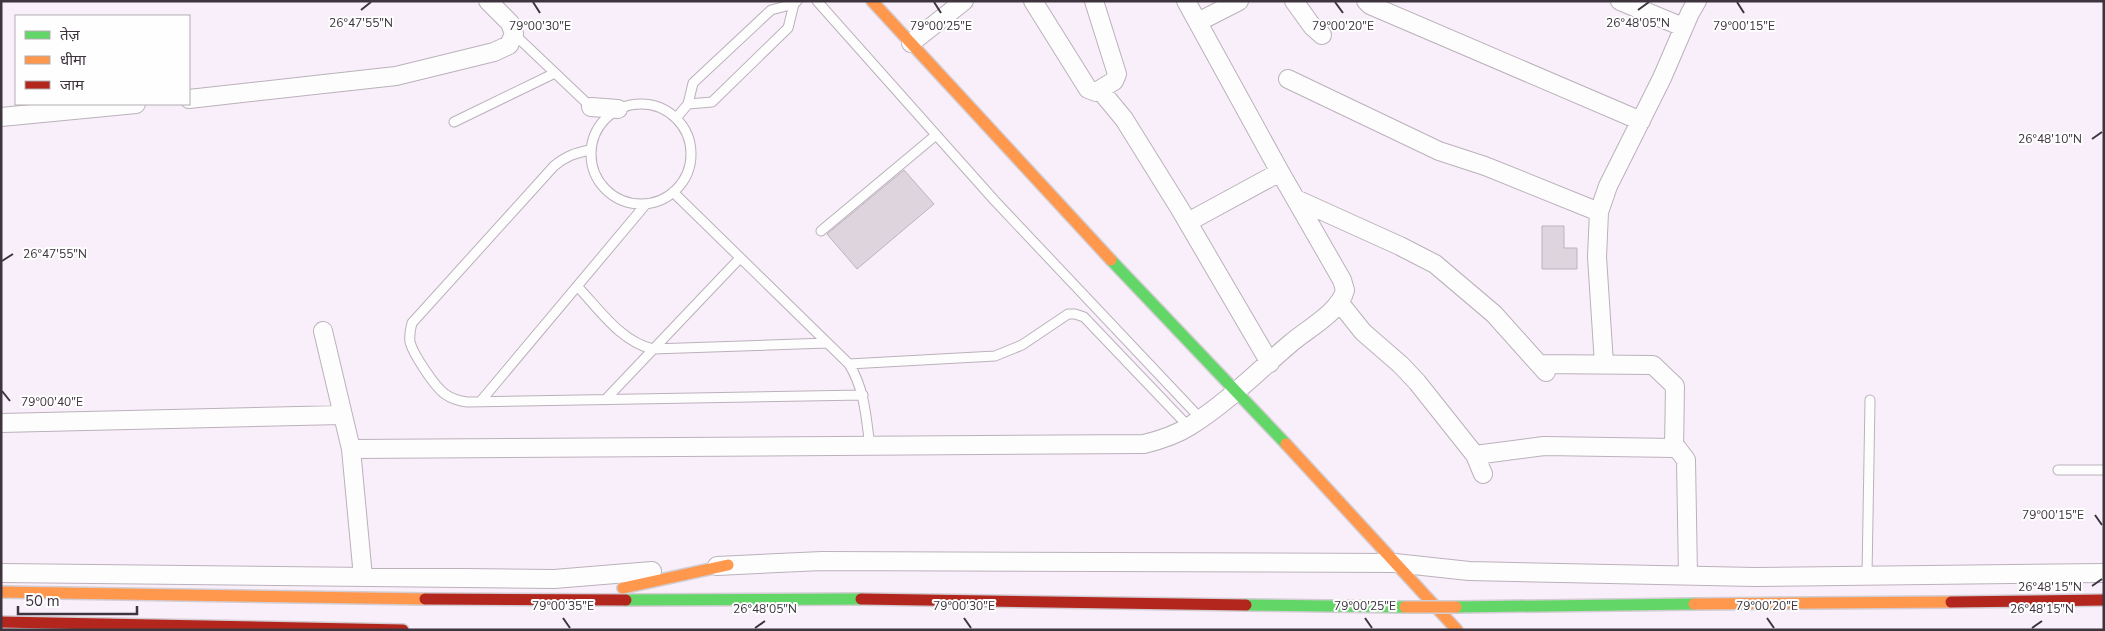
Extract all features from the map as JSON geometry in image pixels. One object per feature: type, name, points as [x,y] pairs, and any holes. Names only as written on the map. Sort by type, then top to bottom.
[{"type":"main road","points":[[872,1],[1081,229],[1237,390],[1457,630]]},
{"type":"main road","points":[[568,601],[728,565]]},
{"type":"main road","points":[[1,592],[568,601],[791,598],[1405,607],[2104,600]]},
{"type":"main road","points":[[1,622],[403,630]]},
{"type":"street","points":[[190,99],[396,76],[494,52],[509,45],[514,34],[510,23],[488,1]]},
{"type":"street","points":[[911,43],[964,1]]},
{"type":"street","points":[[1033,1],[1088,89],[1092,92],[1100,90],[1114,81],[1117,74],[1094,1]]},
{"type":"street","points":[[351,449],[1144,444],[1167,438],[1195,423],[1320,321],[1339,302],[1345,290],[1342,280],[1186,1]]},
{"type":"street","points":[[1198,22],[1239,1]]},
{"type":"street","points":[[1294,1],[1312,26],[1322,35]]},
{"type":"street","points":[[1366,1],[1370,5],[1641,121]]},
{"type":"street","points":[[1620,1],[1683,27]]},
{"type":"street","points":[[1604,364],[1597,257],[1599,212],[1608,186],[1641,121],[1683,27],[1697,1]]},
{"type":"street","points":[[1288,79],[1439,151],[1485,166],[1599,212]]},
{"type":"street","points":[[1100,90],[1124,119],[1188,222],[1270,362]]},
{"type":"street","points":[[1,117],[126,105]]},
{"type":"street","points":[[591,107],[611,114]]},
{"type":"street","points":[[1188,222],[1280,172]]},
{"type":"street","points":[[1296,199],[1435,264],[1494,314],[1544,369],[1604,364],[1653,366],[1675,386],[1674,448],[1544,446],[1475,455]]},
{"type":"street","points":[[1339,302],[1363,332],[1401,365],[1417,382],[1475,455],[1483,474]]},
{"type":"street","points":[[323,332],[351,449],[363,577]]},
{"type":"street","points":[[1,423],[342,415]]},
{"type":"street","points":[[1674,444],[1686,460],[1688,576]]},
{"type":"street","points":[[1,573],[554,579],[728,565],[822,561],[1395,563],[1469,571],[1688,576],[2104,573]]},
{"type":"lane","points":[[817,1],[1195,423]]},
{"type":"lane","points":[[688,104],[712,102],[788,28],[796,3]]},
{"type":"lane","points":[[677,117],[688,104],[693,83],[771,10],[796,3]]},
{"type":"lane","points":[[514,34],[591,107]]},
{"type":"lane","points":[[454,122],[555,72]]},
{"type":"lane","points":[[635,104],[652,105],[677,117],[688,137],[691,152],[689,167],[683,181],[673,192],[660,200],[646,204],[628,203],[612,196],[600,184],[592,168],[590,150],[594,134],[611,114],[635,104]]},
{"type":"lane","points":[[821,231],[936,135]]},
{"type":"lane","points":[[590,150],[574,153],[554,166],[412,323],[409,333],[411,345],[434,382],[444,394],[456,400],[480,402],[863,395]]},
{"type":"lane","points":[[673,192],[850,364],[863,395],[870,447]]},
{"type":"lane","points":[[480,402],[646,204]]},
{"type":"lane","points":[[605,400],[740,258]]},
{"type":"lane","points":[[577,286],[628,339],[640,346],[653,349],[827,343]]},
{"type":"lane","points":[[850,364],[996,356],[1022,345],[1062,317],[1075,314],[1084,317],[1195,423]]},
{"type":"lane","points":[[1867,576],[1870,400]]},
{"type":"lane","points":[[2058,470],[2104,470]]},
{"type":"building","points":[[904,170],[934,204],[857,269],[827,234]]},
{"type":"building","points":[[1542,226],[1564,226],[1564,248],[1577,248],[1577,269],[1542,269]]},
{"type":"traffic: fast","points":[[1111,260],[1286,444]]},
{"type":"traffic: fast","points":[[626,600],[861,599]]},
{"type":"traffic: fast","points":[[1456,607],[1694,604]]},
{"type":"traffic: fast","points":[[1246,605],[1405,607]]},
{"type":"traffic: slow","points":[[872,1],[1111,260]]},
{"type":"traffic: slow","points":[[1286,444],[1457,630]]},
{"type":"traffic: slow","points":[[623,588],[728,565]]},
{"type":"traffic: slow","points":[[1,592],[425,599]]},
{"type":"traffic: slow","points":[[1694,604],[1951,602]]},
{"type":"traffic: slow","points":[[1405,607],[1456,607]]},
{"type":"traffic: jam","points":[[425,599],[626,600]]},
{"type":"traffic: jam","points":[[861,599],[1246,605]]},
{"type":"traffic: jam","points":[[1951,602],[2104,600]]},
{"type":"traffic: jam","points":[[1,622],[403,630]]}]
